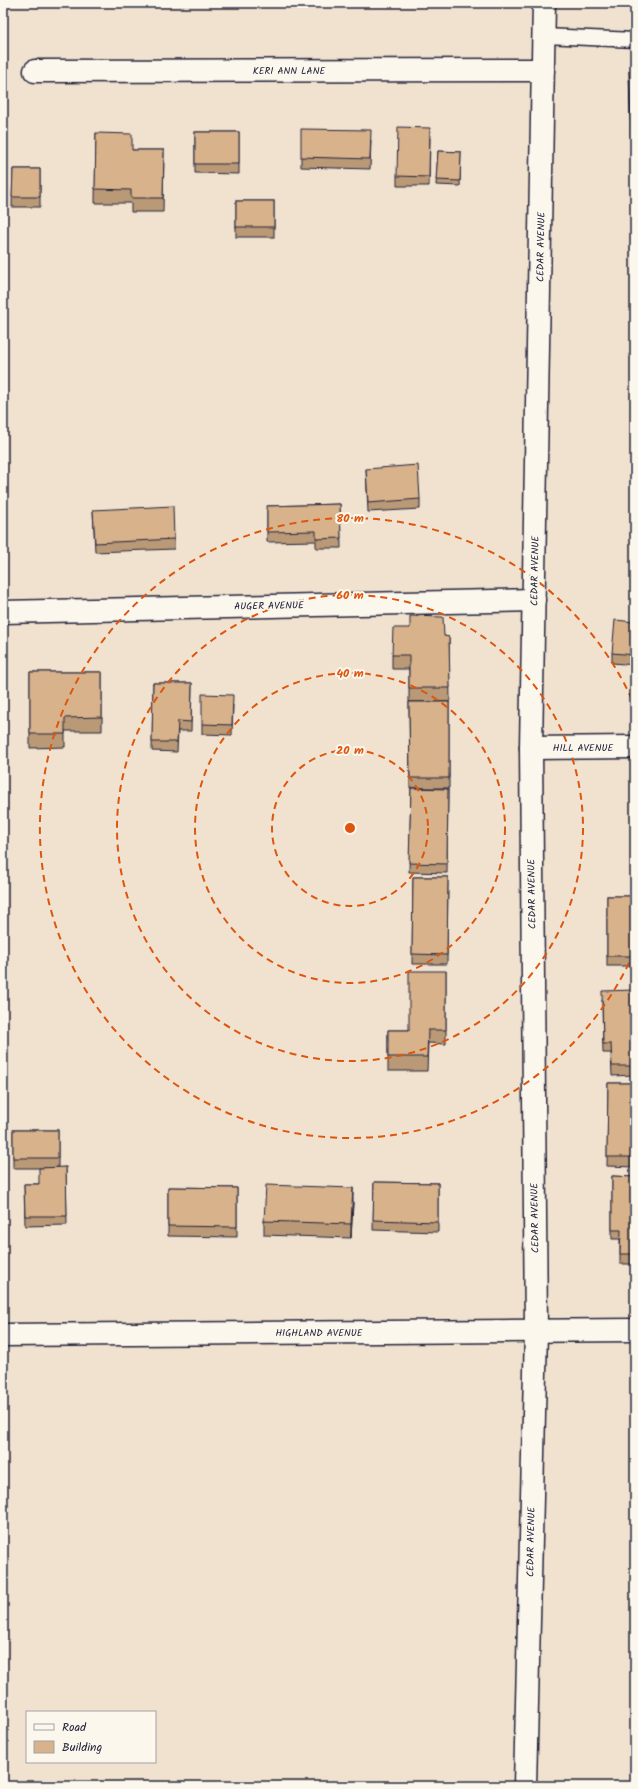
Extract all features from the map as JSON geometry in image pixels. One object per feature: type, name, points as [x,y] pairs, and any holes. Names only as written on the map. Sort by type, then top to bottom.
[{"type":"street","name":"CEDAR AVENUE","points":[[525,1786],[536,1331],[531,748],[544,3]]},
{"type":"street","name":"KERI ANN LANE","points":[[35,71],[543,70]]},
{"type":"street","name":"AUGER AVENUE","points":[[3,612],[534,600]]},
{"type":"street","name":"HILL AVENUE","points":[[531,748],[635,747]]},
{"type":"street","name":"HIGHLAND AVENUE","points":[[3,1335],[635,1330]]},
{"type":"lane","points":[[544,36],[635,40]]},
{"type":"building","points":[[629,71],[635,71],[635,127],[631,127]]},
{"type":"building","points":[[398,127],[430,128],[429,177],[397,176]]},
{"type":"building","points":[[301,129],[371,130],[370,159],[301,157]]},
{"type":"building","points":[[195,132],[239,132],[239,164],[195,164]]},
{"type":"building","points":[[96,133],[132,134],[132,150],[164,150],[163,198],[131,198],[131,190],[95,189]]},
{"type":"building","points":[[438,151],[461,152],[460,181],[436,180]]},
{"type":"building","points":[[13,169],[40,169],[40,197],[12,197]]},
{"type":"building","points":[[236,201],[274,201],[274,227],[236,227]]},
{"type":"building","points":[[633,405],[635,405],[635,452],[633,452]]},
{"type":"building","points":[[418,465],[420,499],[368,503],[366,469]]},
{"type":"building","points":[[340,504],[341,538],[316,539],[316,531],[267,532],[267,506]]},
{"type":"building","points":[[173,506],[174,539],[95,543],[93,510]]},
{"type":"building","points":[[410,616],[443,617],[444,636],[449,637],[450,688],[409,688],[409,655],[392,655],[393,628],[410,628]]},
{"type":"building","points":[[615,620],[635,622],[635,655],[612,653]]},
{"type":"building","points":[[30,672],[102,672],[102,717],[65,718],[65,734],[30,734]]},
{"type":"building","points":[[153,683],[192,683],[191,722],[178,721],[177,742],[152,742]]},
{"type":"building","points":[[202,694],[233,695],[232,725],[202,724]]},
{"type":"building","points":[[409,702],[449,702],[449,778],[410,778]]},
{"type":"building","points":[[411,788],[448,789],[447,864],[409,863]]},
{"type":"building","points":[[413,877],[448,877],[447,955],[412,954]]},
{"type":"building","points":[[607,896],[635,896],[635,956],[607,956]]},
{"type":"building","points":[[409,971],[446,971],[446,1030],[428,1030],[427,1057],[388,1057],[388,1030],[409,1030]]},
{"type":"building","points":[[635,990],[635,1066],[612,1066],[611,1044],[603,1044],[602,991]]},
{"type":"building","points":[[608,1083],[635,1083],[635,1157],[607,1157]]},
{"type":"building","points":[[13,1130],[58,1130],[58,1158],[13,1158]]},
{"type":"building","points":[[66,1167],[67,1216],[25,1216],[24,1184],[39,1184],[39,1168]]},
{"type":"building","points":[[612,1176],[635,1177],[635,1254],[620,1254],[621,1230],[612,1230]]},
{"type":"building","points":[[374,1182],[438,1183],[438,1222],[373,1220]]},
{"type":"building","points":[[266,1185],[353,1188],[351,1224],[264,1221]]},
{"type":"building","points":[[168,1187],[237,1188],[237,1227],[168,1226]]}]
